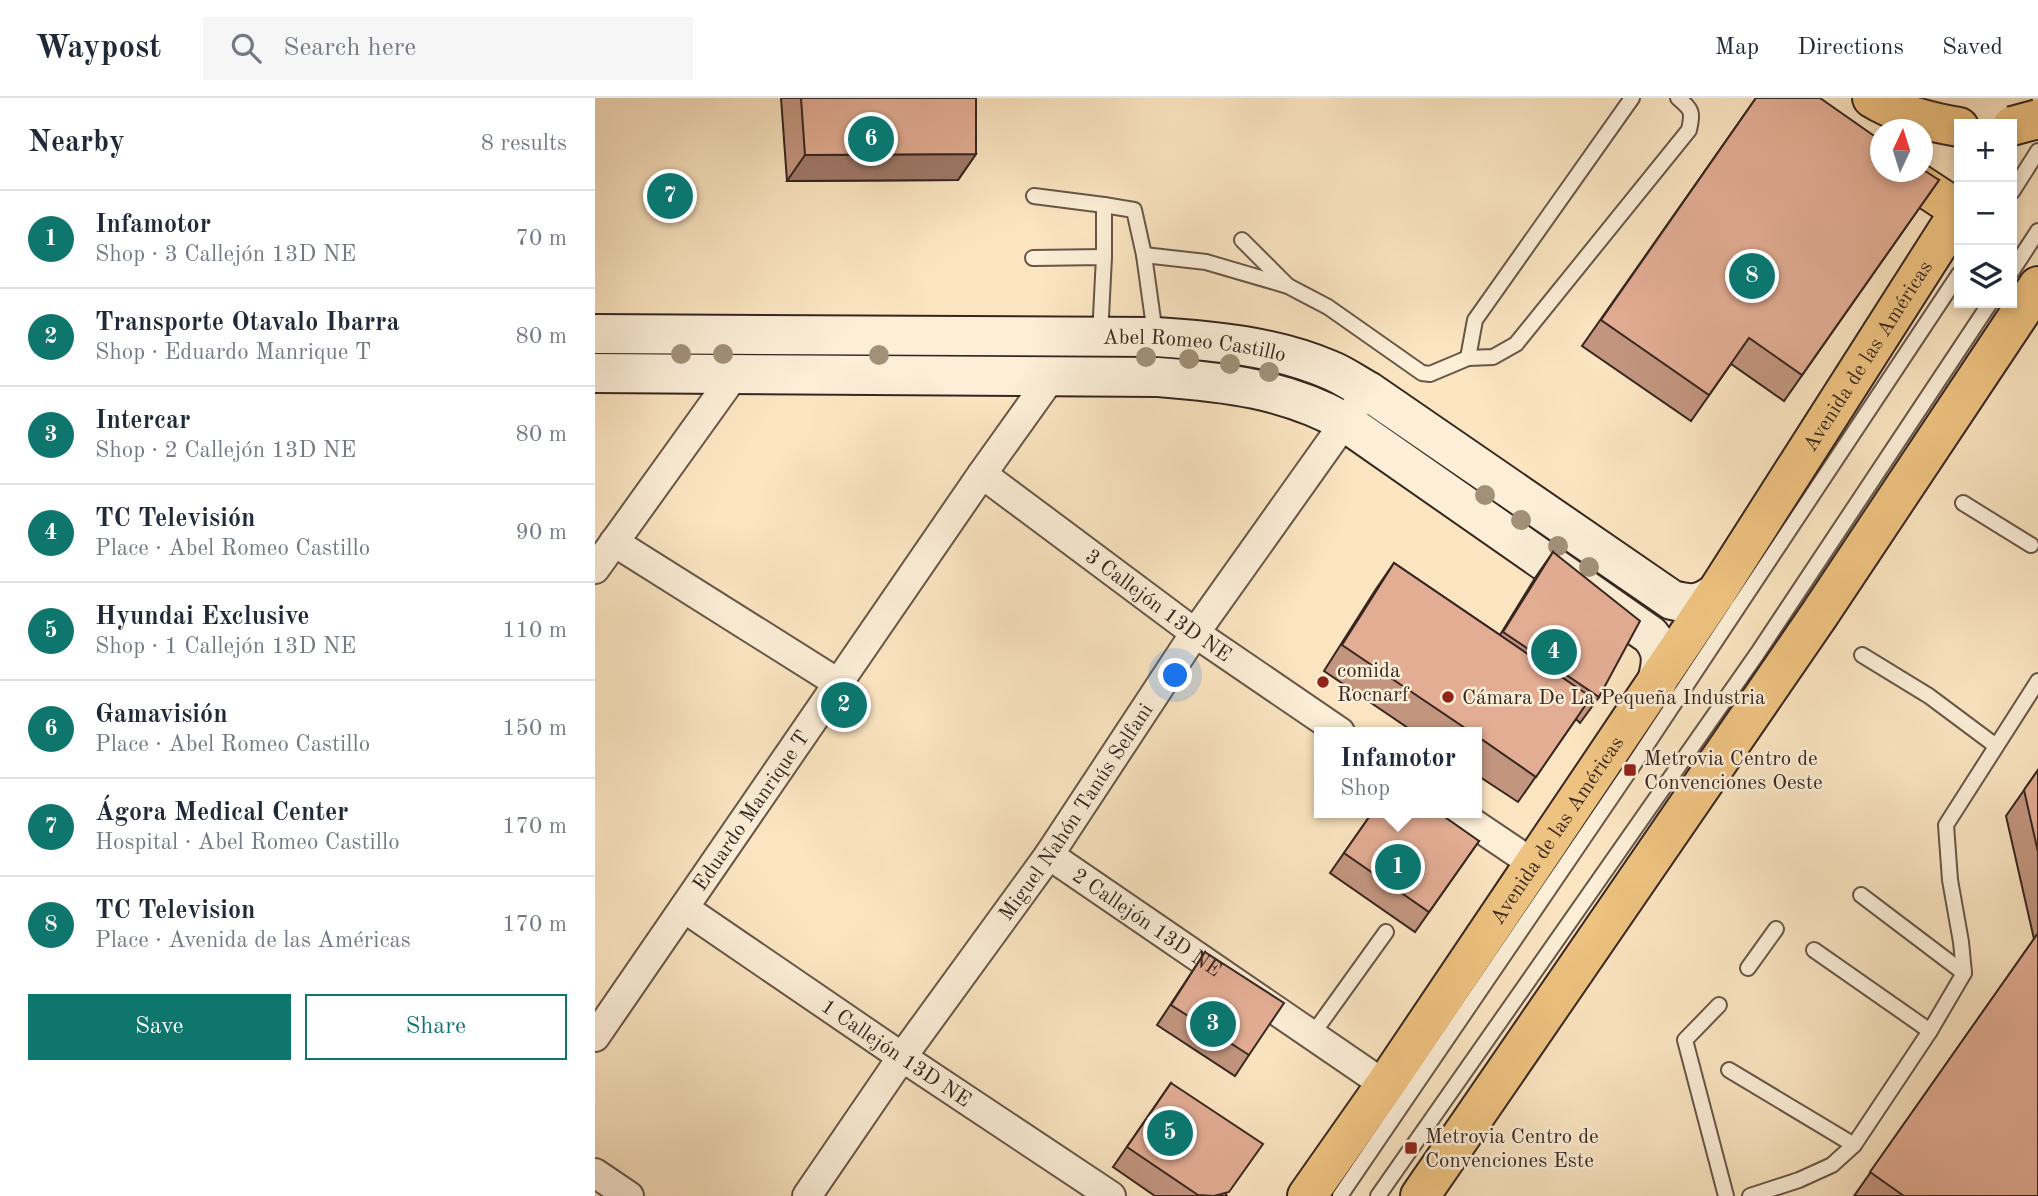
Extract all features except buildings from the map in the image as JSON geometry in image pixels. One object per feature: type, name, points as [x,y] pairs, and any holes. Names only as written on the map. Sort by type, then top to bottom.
[{"type":"main road","points":[[2017,128],[2037,98]]},
{"type":"main road","points":[[1860,102],[1954,126]]},
{"type":"main road","points":[[2017,125],[2038,119]]},
{"type":"main road","points":[[1916,182],[1954,208]]},
{"type":"main road","name":"Avenida de las Américas","points":[[1307,1196],[1535,865],[1716,593],[1954,219]]},
{"type":"main road","points":[[1420,1196],[1819,615],[2038,286]]},
{"type":"street","name":"Abel Romeo Castillo","points":[[595,334],[1156,337],[1246,345],[1330,370],[1368,391],[1672,600],[1694,604],[1716,593]]},
{"type":"street","name":"Abel Romeo Castillo","points":[[595,373],[1158,377],[1249,386],[1283,395],[1321,409],[1345,422],[1650,635],[1662,654],[1657,682]]},
{"type":"street","points":[[595,569],[735,374]]},
{"type":"street","name":"Eduardo Manrique T","points":[[595,1037],[1052,376]]},
{"type":"street","name":"Miguel Nahón Tanús Selfani","points":[[807,1196],[902,1057],[1049,855],[1195,633],[1368,391]]},
{"type":"street","name":"3 Callejón 13D NE","points":[[982,474],[1195,633],[1333,727]]},
{"type":"street","points":[[614,542],[838,683]]},
{"type":"street","points":[[1465,818],[1535,865]]},
{"type":"street","name":"2 Callejón 13D NE","points":[[1049,855],[1385,1085]]},
{"type":"street","name":"1 Callejón 13D NE","points":[[684,908],[1111,1196]]},
{"type":"street","points":[[595,1173],[629,1196]]},
{"type":"lane","points":[[1468,358],[1475,320],[1633,98]]},
{"type":"lane","points":[[1144,255],[1206,262],[1288,286],[1328,307],[1422,373],[1430,374],[1468,358],[1493,357],[1516,344],[1689,130],[1691,109],[1678,98]]},
{"type":"lane","points":[[2017,184],[2038,151]]},
{"type":"lane","points":[[1034,196],[1134,210],[1144,255],[1156,337]]},
{"type":"lane","points":[[1100,337],[1104,205]]},
{"type":"lane","points":[[2017,263],[2038,231]]},
{"type":"lane","points":[[1242,240],[1288,286]]},
{"type":"lane","points":[[1033,258],[1104,257]]},
{"type":"lane","name":"Avenida de las Américas","points":[[1340,1196],[1630,770],[1954,282]]},
{"type":"lane","points":[[1378,1196],[1757,654],[1987,308]]},
{"type":"lane","points":[[1963,503],[2031,545]]},
{"type":"lane","points":[[1862,655],[1929,696],[1996,746]]},
{"type":"lane","points":[[1750,1196],[1799,1181],[1832,1165],[1854,1145],[1930,1031],[1963,973],[1961,942],[1950,880],[1946,825],[2038,681]]},
{"type":"lane","points":[[1861,895],[1963,973]]},
{"type":"lane","points":[[1748,968],[1776,929]]},
{"type":"lane","points":[[1312,1035],[1386,932]]},
{"type":"lane","points":[[1814,950],[1930,1031]]},
{"type":"lane","points":[[1719,1005],[1685,1040],[1726,1196]]},
{"type":"lane","points":[[1729,1070],[1854,1145]]},
{"type":"place","name":"Gamavisión","points":[[871,139]]},
{"type":"place","name":"Ágora Medical Center","points":[[670,196]]},
{"type":"place","name":"TC Television","points":[[1752,276]]},
{"type":"place","name":"TC Televisión","points":[[1554,652]]},
{"type":"place","name":"comida Rocnarf","points":[[1323,682]]},
{"type":"place","name":"Cámara De La Pequeña Industria","points":[[1448,697]]},
{"type":"place","name":"Transporte Otavalo Ibarra","points":[[844,705]]},
{"type":"place","name":"Metrovia Centro de Convenciones Oeste","points":[[1630,770]]},
{"type":"place","name":"Infamotor","points":[[1398,867]]},
{"type":"place","name":"Intercar","points":[[1213,1024]]},
{"type":"place","name":"Hyundai Exclusive","points":[[1170,1133]]},
{"type":"place","name":"Metrovia Centro de Convenciones Este","points":[[1411,1148]]}]
